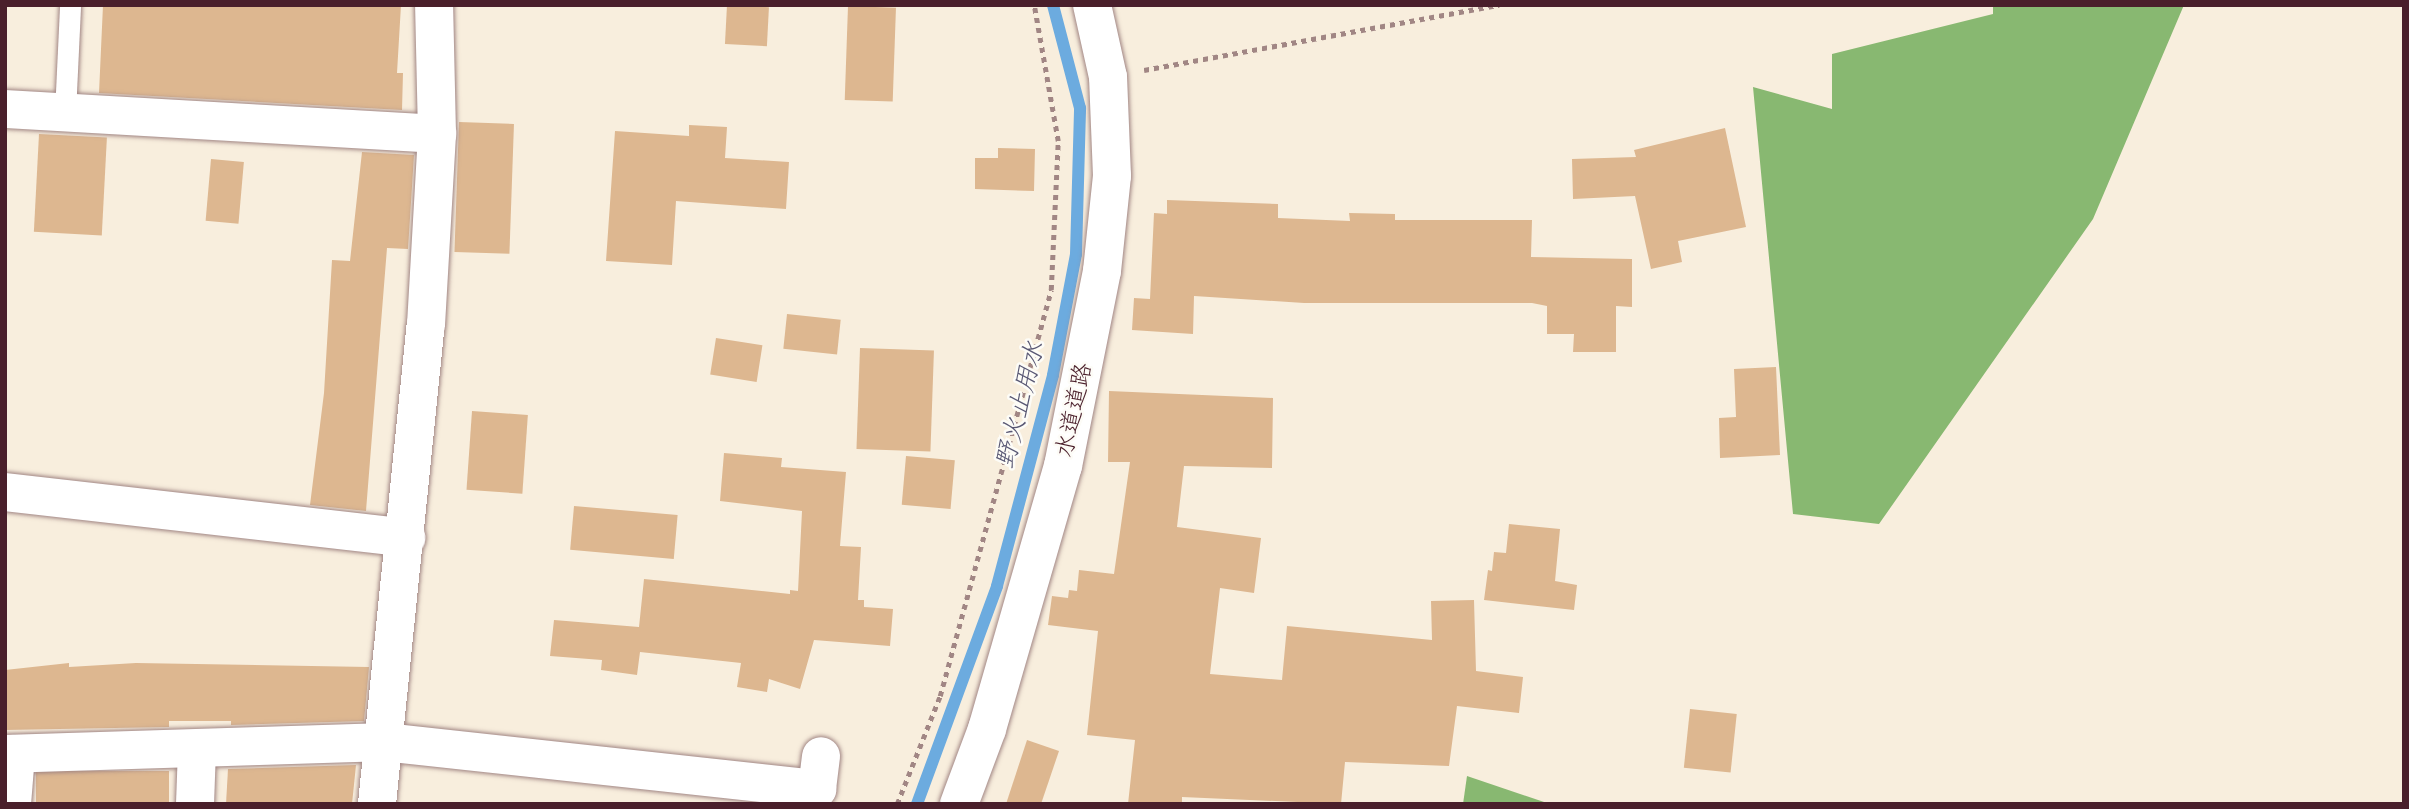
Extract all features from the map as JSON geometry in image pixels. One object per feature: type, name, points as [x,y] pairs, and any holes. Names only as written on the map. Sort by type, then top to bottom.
[{"type":"street","points":[[377,804],[426,325],[437,134],[434,5]]},
{"type":"street","name":"水道道路","points":[[959,804],[1036,564],[1091,335],[1112,176],[1108,77],[1092,5]]},
{"type":"street","points":[[5,109],[437,134]]},
{"type":"street","points":[[5,492],[406,538]]},
{"type":"street","points":[[12,804],[10,754],[384,742],[817,789],[821,756]]},
{"type":"street","points":[[195,804],[197,750]]},
{"type":"lane","points":[[65,113],[70,5]]},
{"type":"path","points":[[897,804],[940,696],[1051,290],[1058,141],[1034,5]]},
{"type":"path","points":[[1108,77],[1499,5]]},
{"type":"green space","points":[[1993,5],[2184,5],[2093,219],[1879,524],[1793,514],[1753,87],[1832,109],[1832,54],[1993,14]]},
{"type":"green space","points":[[1467,776],[1550,804],[1463,804]]},
{"type":"building","points":[[103,5],[401,5],[397,73],[403,73],[402,110],[99,93]]},
{"type":"building","points":[[727,5],[769,7],[767,46],[725,44]]},
{"type":"building","points":[[848,6],[896,8],[893,102],[845,100]]},
{"type":"building","points":[[459,122],[514,124],[509,254],[454,252]]},
{"type":"building","points":[[689,125],[727,127],[725,158],[789,162],[786,209],[676,201],[672,265],[606,261],[615,131],[689,136]]},
{"type":"building","points":[[1725,128],[1746,227],[1678,241],[1682,262],[1651,269],[1635,196],[1573,199],[1572,159],[1636,157],[1634,150]]},
{"type":"building","points":[[39,134],[107,138],[102,235],[34,232]]},
{"type":"building","points":[[998,148],[1035,149],[1034,191],[975,189],[975,158],[998,158]]},
{"type":"building","points":[[362,152],[414,155],[408,249],[387,248],[366,511],[310,505],[324,393],[332,260],[350,261]]},
{"type":"building","points":[[211,159],[244,162],[238,224],[206,221]]},
{"type":"building","points":[[1167,200],[1278,204],[1278,218],[1350,221],[1349,213],[1395,214],[1395,220],[1532,220],[1531,257],[1632,259],[1632,307],[1616,306],[1616,352],[1573,352],[1574,334],[1547,334],[1547,306],[1532,303],[1304,303],[1194,296],[1193,334],[1132,330],[1134,298],[1150,299],[1154,213],[1167,214]]},
{"type":"building","points":[[787,314],[841,320],[837,354],[783,349]]},
{"type":"building","points":[[716,338],[762,345],[757,382],[710,375]]},
{"type":"building","points":[[860,348],[934,351],[930,452],[856,449]]},
{"type":"building","points":[[1776,367],[1780,455],[1720,458],[1719,418],[1736,417],[1734,369]]},
{"type":"building","points":[[1109,391],[1273,398],[1272,468],[1184,466],[1177,527],[1261,538],[1254,593],[1220,588],[1210,674],[1282,680],[1287,626],[1432,640],[1431,601],[1474,600],[1476,671],[1523,677],[1519,713],[1457,706],[1449,766],[1345,762],[1341,804],[1182,797],[1182,804],[1128,804],[1135,740],[1087,735],[1098,631],[1048,625],[1052,596],[1068,598],[1069,590],[1077,591],[1079,570],[1114,574],[1130,462],[1108,462]]},
{"type":"building","points":[[472,411],[528,415],[522,494],[466,490]]},
{"type":"building","points":[[724,453],[782,458],[781,467],[846,472],[840,546],[861,547],[858,600],[864,600],[864,607],[893,609],[890,646],[814,640],[800,689],[769,679],[767,692],[737,687],[741,663],[640,652],[637,675],[601,670],[602,660],[550,656],[554,620],[639,627],[644,579],[790,594],[790,590],[798,591],[802,511],[720,501]]},
{"type":"building","points":[[906,456],[955,460],[951,509],[902,505]]},
{"type":"building","points":[[574,506],[678,515],[674,559],[570,550]]},
{"type":"building","points":[[1509,524],[1560,529],[1555,581],[1577,585],[1574,610],[1484,600],[1488,570],[1492,571],[1494,552],[1506,553]]},
{"type":"building","points":[[69,663],[69,667],[136,663],[369,667],[364,721],[231,725],[231,721],[169,721],[169,727],[5,730],[5,670]]},
{"type":"building","points":[[1690,709],[1737,714],[1731,773],[1684,768]]},
{"type":"building","points":[[1027,740],[1059,751],[1041,804],[1006,804]]},
{"type":"building","points":[[356,765],[352,804],[226,804],[228,769]]},
{"type":"building","points":[[36,771],[169,771],[169,804],[36,804]]},
{"type":"waterway","name":"野火止用水","points":[[917,804],[997,586],[1053,375],[1076,254],[1080,108],[1053,5]]}]
